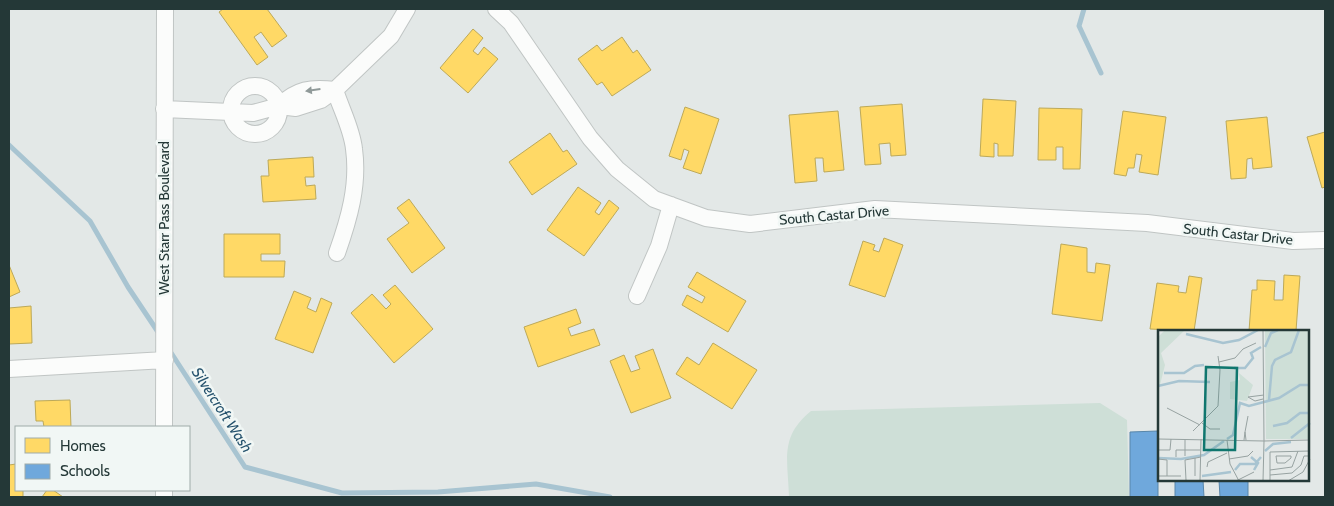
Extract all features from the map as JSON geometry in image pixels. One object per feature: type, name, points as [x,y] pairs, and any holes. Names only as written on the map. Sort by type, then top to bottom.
[{"type":"street","name":"West Starr Pass Boulevard","points":[[164,426],[165,9]]},
{"type":"street","points":[[164,109],[253,113],[279,106],[296,108],[321,100],[335,90],[391,36],[407,9]]},
{"type":"street","name":"South Castar Drive","points":[[496,9],[511,23],[590,138],[617,169],[654,199],[706,218],[750,224],[875,209],[1147,223],[1293,241],[1325,240]]},
{"type":"street","points":[[253,86],[268,89],[274,95],[279,106],[278,118],[274,125],[261,134],[245,132],[238,128],[231,112],[234,98],[238,92],[253,86]]},
{"type":"street","points":[[335,90],[354,147],[356,184],[345,230],[337,253]]},
{"type":"street","points":[[637,296],[659,246],[671,205]]},
{"type":"street","points":[[9,369],[164,360]]},
{"type":"shaded area","points":[[1100,403],[1127,420],[1129,497],[789,497],[787,460],[790,440],[794,430],[811,411]]},
{"type":"building: Homes","points":[[223,9],[267,9],[287,36],[272,47],[261,32],[254,37],[268,57],[257,65],[219,12]]},
{"type":"building: Homes","points":[[473,29],[483,38],[473,51],[478,55],[484,47],[498,59],[468,93],[440,68]]},
{"type":"building: Homes","points":[[622,37],[633,53],[637,50],[651,70],[612,96],[602,82],[597,85],[578,59],[597,45],[602,51]]},
{"type":"building: Homes","points":[[983,99],[1016,101],[1013,156],[998,156],[998,144],[994,143],[994,157],[980,156]]},
{"type":"building: Homes","points":[[902,104],[906,155],[891,156],[890,143],[879,144],[881,164],[865,165],[860,107]]},
{"type":"building: Homes","points":[[685,107],[719,119],[701,174],[683,168],[689,151],[684,149],[681,160],[669,156]]},
{"type":"building: Homes","points":[[1039,108],[1082,109],[1080,169],[1063,169],[1063,147],[1056,147],[1056,160],[1038,160]]},
{"type":"building: Homes","points":[[838,111],[844,170],[824,172],[823,158],[815,158],[817,181],[795,183],[789,115]]},
{"type":"building: Homes","points":[[1123,111],[1166,117],[1158,175],[1139,172],[1142,155],[1136,154],[1134,168],[1128,168],[1126,176],[1114,174]]},
{"type":"building: Homes","points":[[1267,117],[1272,167],[1253,169],[1252,158],[1247,159],[1246,178],[1231,179],[1226,121]]},
{"type":"building: Homes","points":[[1325,132],[1325,187],[1322,188],[1307,137]]},
{"type":"building: Homes","points":[[550,133],[563,152],[567,150],[577,164],[532,195],[509,162]]},
{"type":"building: Homes","points":[[313,157],[314,177],[305,177],[306,186],[315,185],[316,199],[263,202],[261,176],[269,176],[268,160]]},
{"type":"building: Homes","points":[[578,187],[601,203],[595,212],[599,215],[609,200],[619,208],[584,256],[547,230]]},
{"type":"building: Homes","points":[[409,199],[445,248],[412,273],[387,239],[409,223],[397,208]]},
{"type":"building: Homes","points":[[224,234],[280,234],[280,254],[261,254],[261,261],[285,261],[284,277],[224,277]]},
{"type":"building: Homes","points":[[884,238],[903,245],[885,297],[849,285],[863,241],[875,245],[873,250],[879,252]]},
{"type":"building: Homes","points":[[1061,244],[1087,248],[1087,272],[1095,273],[1096,263],[1110,265],[1102,321],[1052,314]]},
{"type":"building: Homes","points":[[9,265],[20,292],[9,297]]},
{"type":"building: Homes","points":[[697,272],[746,301],[728,332],[682,305],[687,295],[702,303],[705,297],[688,287]]},
{"type":"building: Homes","points":[[1284,275],[1300,276],[1296,330],[1249,330],[1252,290],[1257,290],[1257,280],[1275,281],[1274,300],[1283,300]]},
{"type":"building: Homes","points":[[1189,276],[1202,278],[1194,330],[1150,329],[1157,283],[1179,286],[1178,292],[1186,293]]},
{"type":"building: Homes","points":[[395,285],[433,329],[394,363],[351,313],[372,294],[386,309],[391,304],[383,295]]},
{"type":"building: Homes","points":[[294,291],[311,298],[307,308],[316,312],[321,298],[332,303],[313,353],[275,339]]},
{"type":"building: Homes","points":[[31,306],[32,343],[9,344],[9,308]]},
{"type":"building: Homes","points":[[576,309],[581,323],[568,328],[571,336],[594,329],[600,345],[538,367],[524,327]]},
{"type":"building: Homes","points":[[713,343],[757,370],[732,409],[676,374],[687,357],[699,365]]},
{"type":"building: Homes","points":[[653,349],[671,398],[631,413],[610,361],[624,355],[631,372],[640,369],[635,356]]},
{"type":"building: Homes","points":[[70,400],[71,426],[44,426],[43,421],[36,421],[35,401]]},
{"type":"building: Homes","points":[[15,464],[15,491],[23,491],[23,497],[9,497],[9,465]]},
{"type":"building: Homes","points":[[46,491],[54,491],[63,497],[42,497]]},
{"type":"building: Schools","points":[[1158,431],[1158,497],[1130,497],[1130,432]]},
{"type":"building: Schools","points":[[1175,481],[1203,481],[1204,497],[1175,497]]},
{"type":"building: Schools","points":[[1219,481],[1248,481],[1248,497],[1220,497]]},
{"type":"waterway","points":[[1084,9],[1079,26],[1101,73]]},
{"type":"waterway","name":"Silvercroft Wash","points":[[9,145],[90,221],[128,287],[160,335]]},
{"type":"waterway","name":"Silvercroft Wash","points":[[168,348],[245,467],[342,493],[438,492],[536,484],[610,497]]}]
